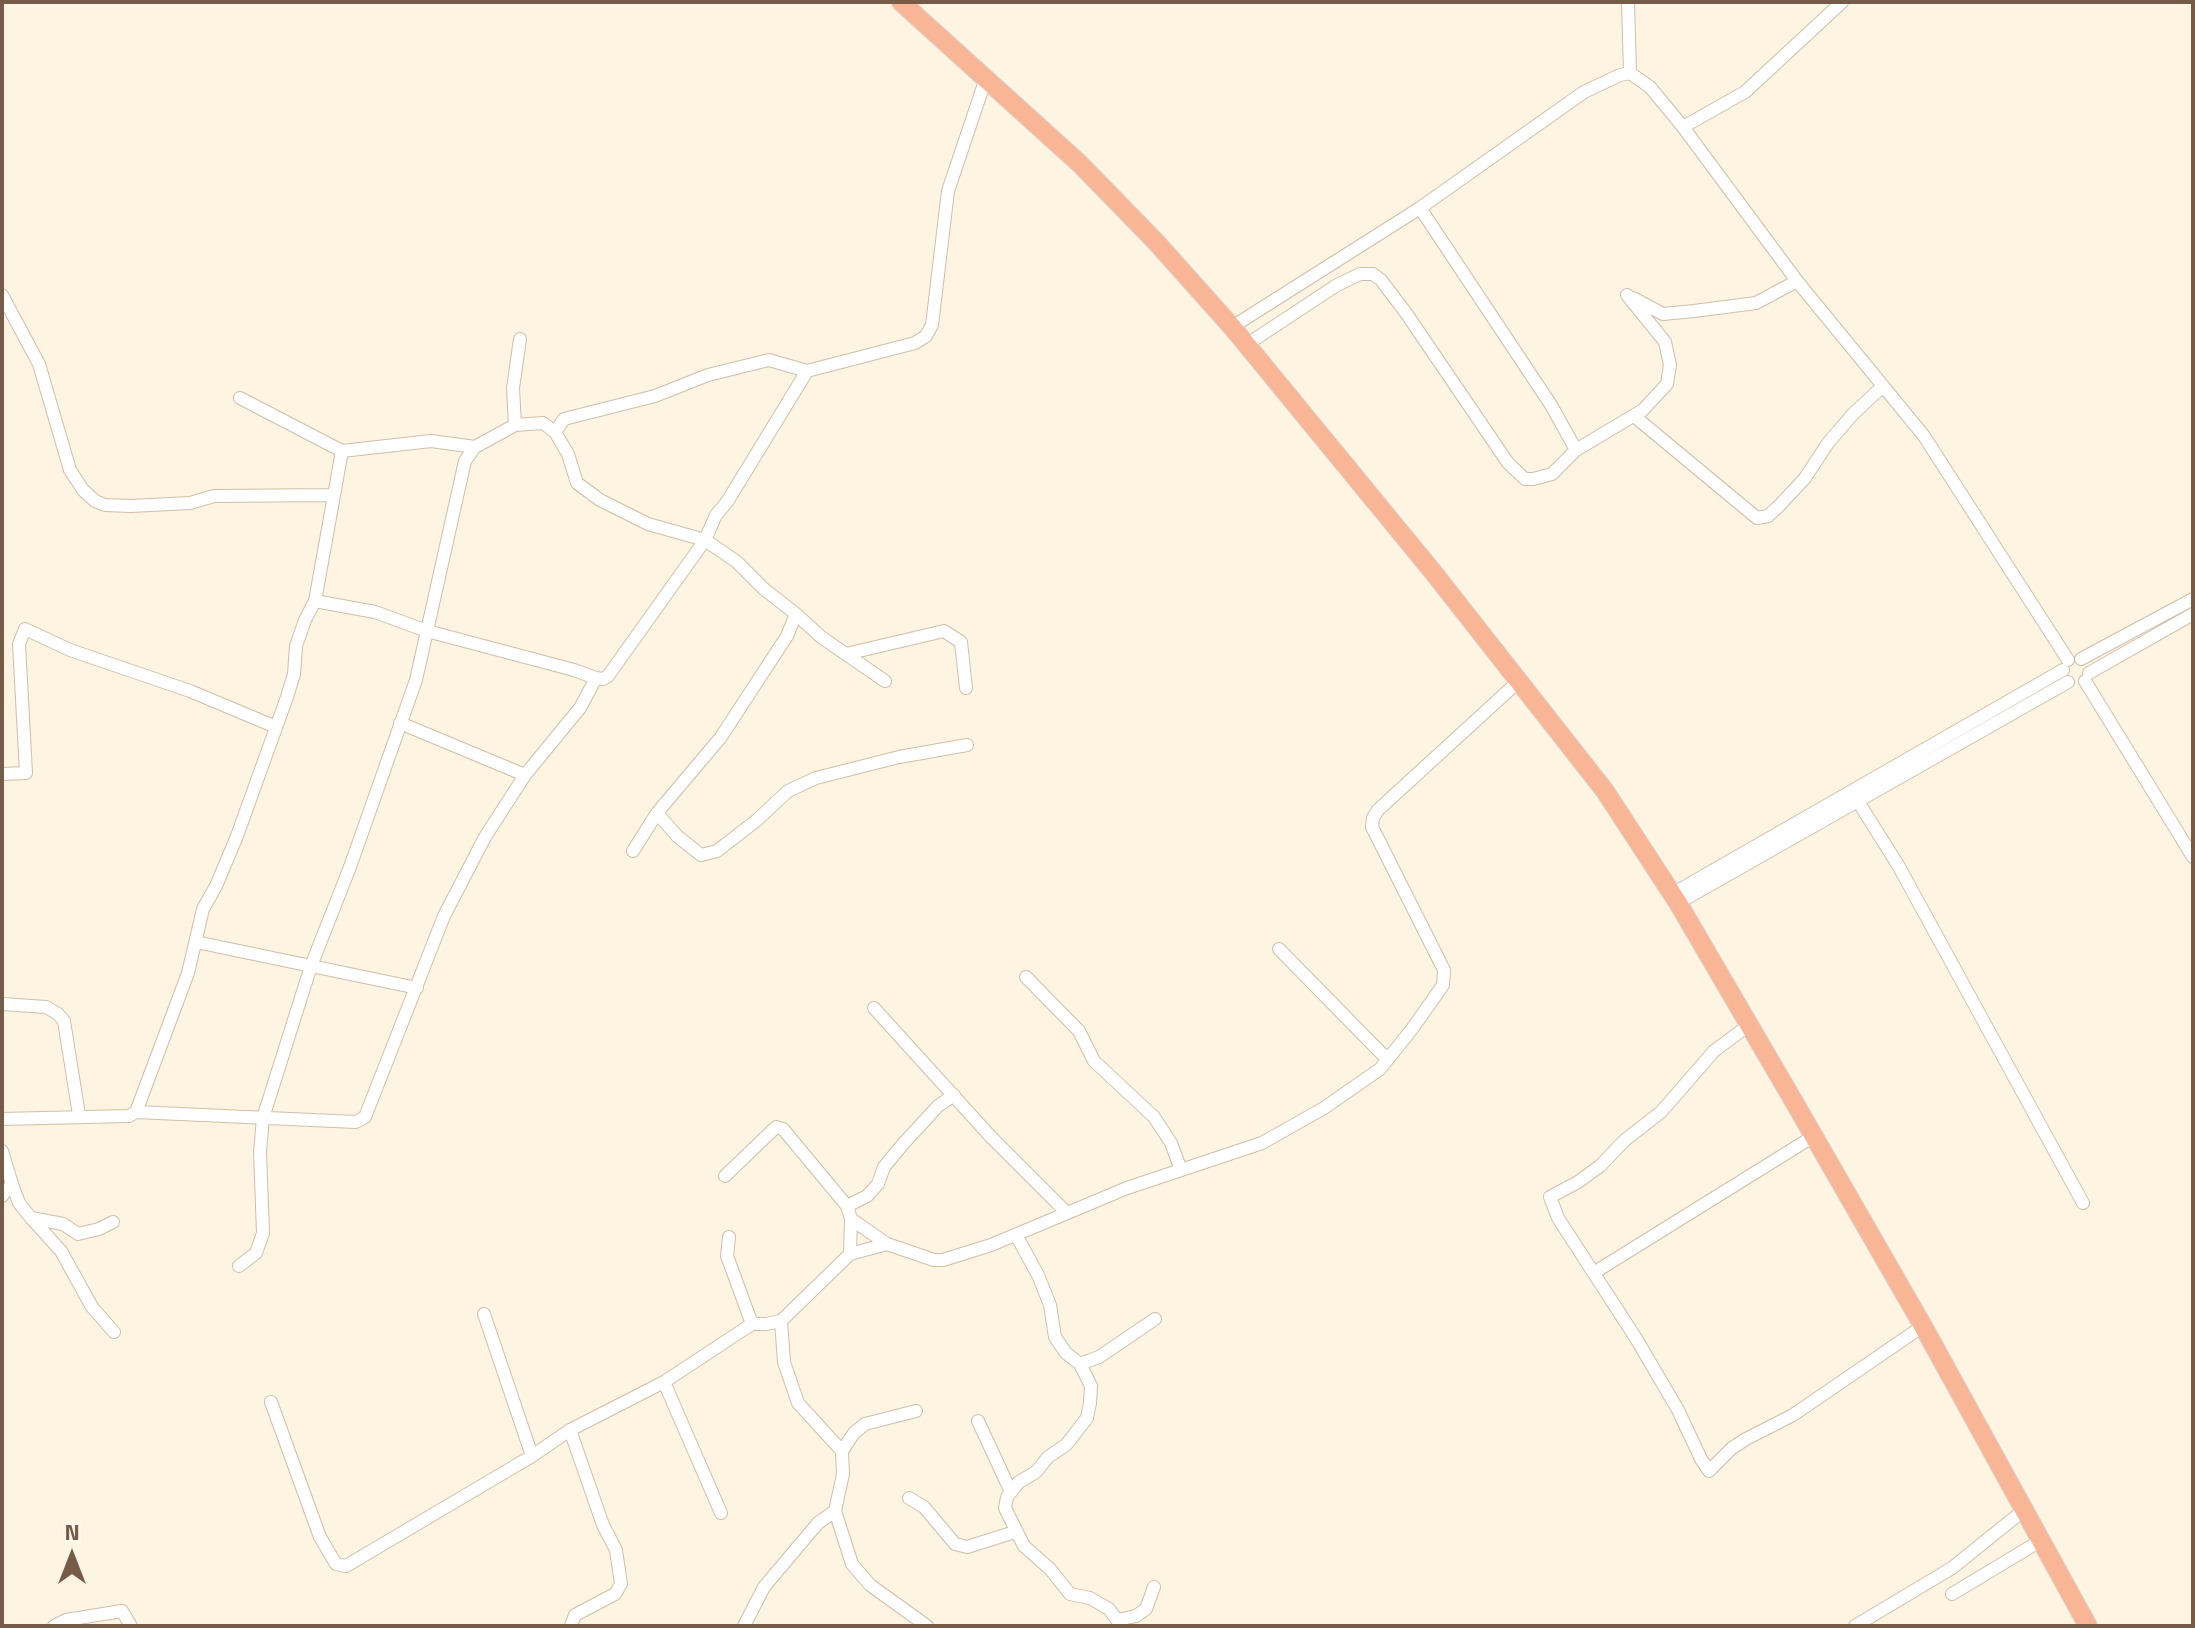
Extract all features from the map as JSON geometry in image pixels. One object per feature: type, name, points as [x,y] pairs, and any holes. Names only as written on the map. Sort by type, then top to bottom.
[{"type":"highway","points":[[901,2],[1080,164],[1232,327],[1520,680],[1605,791],[1675,899],[1814,1136],[1923,1326],[2088,1626]]},
{"type":"street","points":[[1628,2],[1630,73]]},
{"type":"street","points":[[1683,127],[1745,92],[1842,2]]},
{"type":"street","points":[[1232,327],[1420,208],[1584,92],[1630,73],[1650,87],[1683,127],[1797,281],[1924,436],[2070,668],[2075,685],[2193,614]]},
{"type":"street","points":[[555,432],[564,419],[655,396],[708,375],[769,360],[807,371],[915,343],[926,336],[932,325],[948,191],[986,78]]},
{"type":"street","points":[[1420,208],[1551,405],[1576,450]]},
{"type":"street","points":[[1246,345],[1337,285],[1360,274],[1373,274],[1406,313],[1515,470],[1525,479],[1544,477],[1552,474],[1576,450],[1634,416],[1667,384],[1670,373],[1665,342],[1627,295],[1663,314],[1756,303],[1797,281]]},
{"type":"street","points":[[2,295],[39,364],[70,470],[83,490],[95,501],[105,505],[131,506],[190,503],[214,496],[333,495]]},
{"type":"street","points":[[515,425],[513,388],[520,339]]},
{"type":"street","points":[[315,601],[375,612],[427,631],[603,679],[705,540],[716,515],[807,371]]},
{"type":"street","points":[[1634,416],[1757,518],[1768,516],[1779,506],[1805,478],[1844,424],[1883,386]]},
{"type":"street","points":[[240,398],[342,451],[431,441],[475,447]]},
{"type":"street","points":[[239,1266],[256,1253],[263,1233],[260,1152],[263,1118],[311,966],[350,867],[416,680],[457,488],[465,461],[475,447],[515,425],[543,423],[555,432],[568,454],[577,483],[582,489],[648,524],[705,540],[737,562],[764,589],[846,654],[885,681]]},
{"type":"street","points":[[136,1112],[188,973],[203,909],[237,836],[294,674],[296,646],[315,601],[342,451]]},
{"type":"street","points":[[1675,899],[2193,599]]},
{"type":"street","points":[[633,851],[657,813],[721,737],[787,636],[796,614]]},
{"type":"street","points":[[2,774],[26,773],[19,644],[25,629],[70,650],[190,691],[276,727]]},
{"type":"street","points":[[846,654],[944,631],[961,642],[966,688]]},
{"type":"street","points":[[2070,668],[2088,665],[2087,677],[2193,857]]},
{"type":"street","points":[[2,1119],[129,1116],[136,1112],[356,1122],[365,1117],[444,916],[485,837],[525,775],[580,708],[596,678]]},
{"type":"street","points":[[725,1176],[776,1127],[783,1129],[849,1212],[887,1244],[934,1260],[943,1260],[1016,1235],[1127,1188],[1262,1143],[1324,1108],[1380,1069],[1443,985],[1444,970],[1372,827],[1373,818],[1378,810],[1520,680]]},
{"type":"street","points":[[400,723],[525,775]]},
{"type":"street","points":[[657,813],[677,836],[701,855],[717,851],[788,791],[816,778],[899,757],[967,745]]},
{"type":"street","points":[[1854,796],[1898,865],[2083,1203]]},
{"type":"street","points":[[2181,837],[2193,830]]},
{"type":"street","points":[[196,942],[417,988]]},
{"type":"street","points":[[1279,949],[1389,1058]]},
{"type":"street","points":[[1026,977],[1079,1031],[1094,1061],[1154,1117],[1171,1143],[1181,1170]]},
{"type":"street","points":[[2,1004],[46,1007],[64,1021],[79,1115]]},
{"type":"street","points":[[874,1008],[990,1136],[1067,1213]]},
{"type":"street","points":[[1749,1025],[1714,1051],[1661,1112],[1625,1140],[1600,1166],[1550,1197],[1558,1218],[1595,1272],[1678,1410],[1709,1471],[1732,1448],[1793,1415],[1923,1326]]},
{"type":"street","points":[[850,1254],[849,1212],[878,1184],[884,1167],[903,1144],[938,1106],[954,1095]]},
{"type":"street","points":[[1595,1272],[1814,1136]]},
{"type":"street","points":[[2,1151],[19,1203],[61,1251],[92,1307],[114,1332]]},
{"type":"street","points":[[2,1196],[12,1184]]},
{"type":"street","points":[[31,1218],[63,1224],[78,1234]]},
{"type":"street","points":[[61,1251],[78,1234],[113,1222]]},
{"type":"street","points":[[1016,1235],[1050,1305],[1055,1337],[1066,1353],[1080,1364],[1091,1386],[1087,1418],[1066,1445],[1048,1457],[1036,1472],[1019,1482],[1005,1508],[1024,1546],[1050,1569],[1070,1594],[1090,1598],[1109,1609],[1117,1620],[1136,1616],[1146,1609],[1154,1587]]},
{"type":"street","points":[[729,1237],[727,1256],[752,1324]]},
{"type":"street","points":[[271,1402],[320,1537],[336,1564],[346,1566],[532,1456],[570,1430],[664,1382],[752,1324],[781,1321],[850,1254],[887,1244]]},
{"type":"street","points":[[484,1314],[532,1456]]},
{"type":"street","points":[[1080,1364],[1099,1357],[1155,1319]]},
{"type":"street","points":[[781,1321],[784,1362],[798,1403],[842,1451]]},
{"type":"street","points":[[664,1382],[721,1513]]},
{"type":"street","points":[[916,1411],[865,1424],[854,1433],[842,1451],[843,1474],[835,1511],[852,1564],[870,1585],[927,1626]]},
{"type":"street","points":[[978,1421],[1011,1492]]},
{"type":"street","points":[[570,1430],[603,1525],[616,1550],[621,1584],[615,1594],[575,1615],[571,1626]]},
{"type":"street","points":[[909,1498],[924,1507],[955,1544],[967,1547],[1015,1532]]},
{"type":"street","points":[[1855,1626],[1952,1568],[2024,1510]]},
{"type":"street","points":[[744,1626],[764,1587],[818,1523],[835,1511]]},
{"type":"street","points":[[1952,1594],[2040,1541]]},
{"type":"street","points":[[54,1626],[66,1620],[122,1611],[131,1626]]}]
